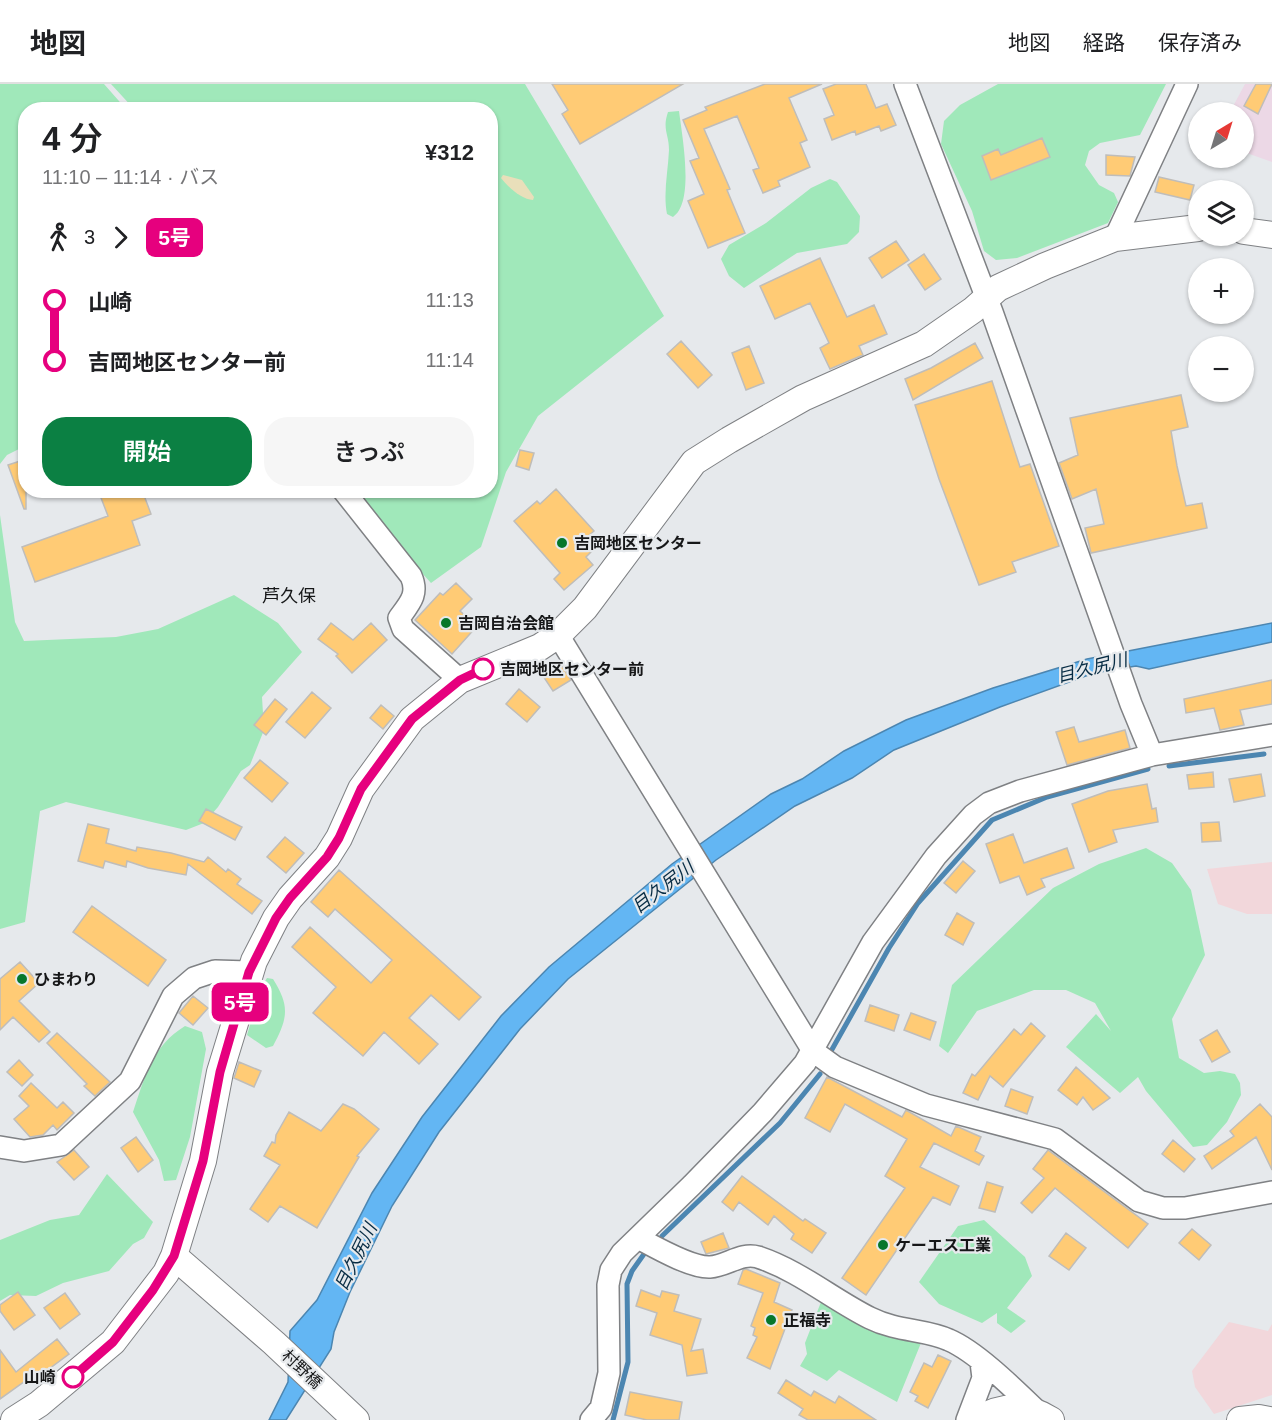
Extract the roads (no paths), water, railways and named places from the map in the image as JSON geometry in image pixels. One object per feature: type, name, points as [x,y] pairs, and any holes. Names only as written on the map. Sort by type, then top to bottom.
[{"type":"street","points":[[905,84],[986,298],[1129,698],[1152,755]]},
{"type":"street","points":[[1115,238],[1187,84]]},
{"type":"street","points":[[14,1420],[39,1404],[113,1342],[147,1299],[174,1256],[203,1161],[220,1072],[249,972],[276,918],[290,898],[327,857],[339,838],[361,789],[412,719],[460,680],[540,646],[558,635],[585,608],[694,462],[803,398],[924,344],[998,288],[1115,238],[1188,229]]},
{"type":"street","points":[[1254,232],[1272,235]]},
{"type":"street","points":[[350,498],[411,576],[416,587],[413,598],[399,618],[403,629],[460,680]]},
{"type":"street","points":[[558,635],[813,1051],[835,1067],[926,1105],[1055,1139],[1073,1150],[1092,1167],[1139,1201],[1163,1208],[1185,1208],[1272,1192]]},
{"type":"street","points":[[591,1420],[601,1408],[609,1373],[608,1285],[611,1270],[622,1252],[638,1239],[763,1112],[813,1051],[873,942],[936,856],[973,815],[989,803],[1020,791],[1152,755],[1272,735]]},
{"type":"street","points":[[0,1148],[24,1151],[61,1145],[130,1081],[173,996],[194,978],[214,971],[249,972]]},
{"type":"street","points":[[638,1239],[699,1266],[718,1265],[741,1257],[755,1256],[813,1282],[859,1313],[886,1326],[949,1340],[981,1362],[1045,1416]]},
{"type":"street","name":"村野橋","points":[[174,1256],[274,1343],[356,1420]]},
{"type":"street","points":[[968,1420],[983,1378],[981,1362]]},
{"type":"street","points":[[977,1420],[1001,1409],[1018,1407],[1045,1416]]},
{"type":"street","points":[[1240,1420],[1259,1418],[1270,1420]]},
{"type":"water","name":"目久尻川","points":[[1272,623],[1272,642],[1149,669],[1136,666],[1094,673],[1000,707],[894,750],[852,778],[795,806],[716,860],[568,979],[520,1029],[439,1132],[392,1206],[350,1292],[334,1332],[331,1349],[286,1420],[269,1420],[288,1382],[290,1331],[317,1300],[372,1193],[422,1117],[501,1016],[549,967],[672,864],[771,794],[802,779],[844,751],[906,720],[993,688],[1087,659]]},
{"type":"waterway","points":[[1169,766],[1264,754]]},
{"type":"waterway","points":[[830,1053],[889,948],[918,903],[992,820],[1047,797],[1148,769]]},
{"type":"waterway","points":[[662,1236],[780,1123],[820,1074]]},
{"type":"waterway","points":[[613,1420],[628,1362],[627,1284],[632,1271],[644,1254]]},
{"type":"place","name":"吉岡地区センター","points":[[562,543]]},
{"type":"place","name":"吉岡自治会館","points":[[446,623]]},
{"type":"place","name":"吉岡地区センター前","points":[[483,669]]},
{"type":"place","name":"ひまわり","points":[[22,979]]},
{"type":"place","name":"ケーエス工業","points":[[883,1245]]},
{"type":"place","name":"正福寺","points":[[771,1320]]},
{"type":"place","name":"山崎","points":[[73,1377]]},
{"type":"district","name":"芦久保","points":[[289,596]]}]
